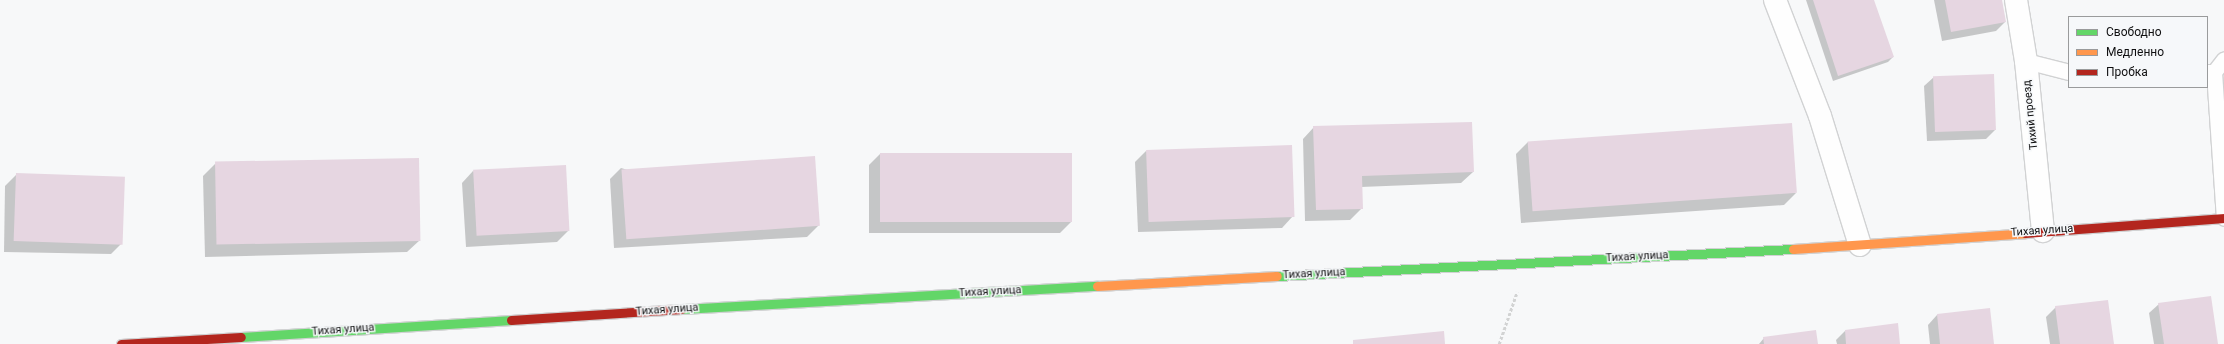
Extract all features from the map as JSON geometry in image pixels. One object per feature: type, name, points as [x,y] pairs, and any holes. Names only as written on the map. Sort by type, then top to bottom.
[{"type":"street","points":[[1775,0],[1820,116],[1860,245]]},
{"type":"street","name":"Тихий проезд","points":[[2016,0],[2026,61],[2043,231]]},
{"type":"street","name":"Тихая улица","points":[[121,344],[739,305],[1860,245],[2224,218]]},
{"type":"lane","points":[[2224,59],[2211,72],[2224,218]]},
{"type":"lane","points":[[2026,61],[2068,72]]},
{"type":"path","points":[[1499,344],[1516,292]]},
{"type":"building","points":[[1813,0],[1874,0],[1894,57],[1838,76]]},
{"type":"building","points":[[1945,0],[2002,0],[2006,22],[1951,32]]},
{"type":"building","points":[[1994,74],[1996,130],[1935,132],[1933,76]]},
{"type":"building","points":[[1472,122],[1474,172],[1362,176],[1363,209],[1316,210],[1313,126]]},
{"type":"building","points":[[1792,123],[1797,193],[1533,211],[1528,141]]},
{"type":"building","points":[[1292,145],[1295,217],[1149,222],[1146,150]]},
{"type":"building","points":[[880,153],[1072,153],[1072,222],[880,222]]},
{"type":"building","points":[[815,156],[820,226],[626,239],[621,170]]},
{"type":"building","points":[[419,158],[420,241],[216,245],[215,162]]},
{"type":"building","points":[[566,165],[569,231],[477,236],[473,170]]},
{"type":"building","points":[[16,173],[125,177],[123,245],[14,241]]},
{"type":"building","points":[[2211,296],[2218,344],[2164,344],[2158,303]]},
{"type":"building","points":[[2108,300],[2114,344],[2060,344],[2055,306]]},
{"type":"building","points":[[1990,308],[1994,344],[1940,344],[1937,314]]},
{"type":"building","points":[[1898,323],[1900,344],[1846,344],[1845,330]]},
{"type":"building","points":[[1816,330],[1818,344],[1764,344],[1763,337]]},
{"type":"building","points":[[1444,331],[1445,344],[1353,344],[1353,340]]},
{"type":"traffic: fast","points":[[1277,276],[1793,249]]},
{"type":"traffic: fast","points":[[682,309],[1097,286]]},
{"type":"traffic: fast","points":[[241,337],[511,320]]},
{"type":"traffic: slow","points":[[1793,249],[2025,233]]},
{"type":"traffic: slow","points":[[1097,286],[1277,276]]},
{"type":"traffic: jam","points":[[2025,233],[2224,218]]},
{"type":"traffic: jam","points":[[511,320],[682,309]]},
{"type":"traffic: jam","points":[[121,344],[241,337]]}]
